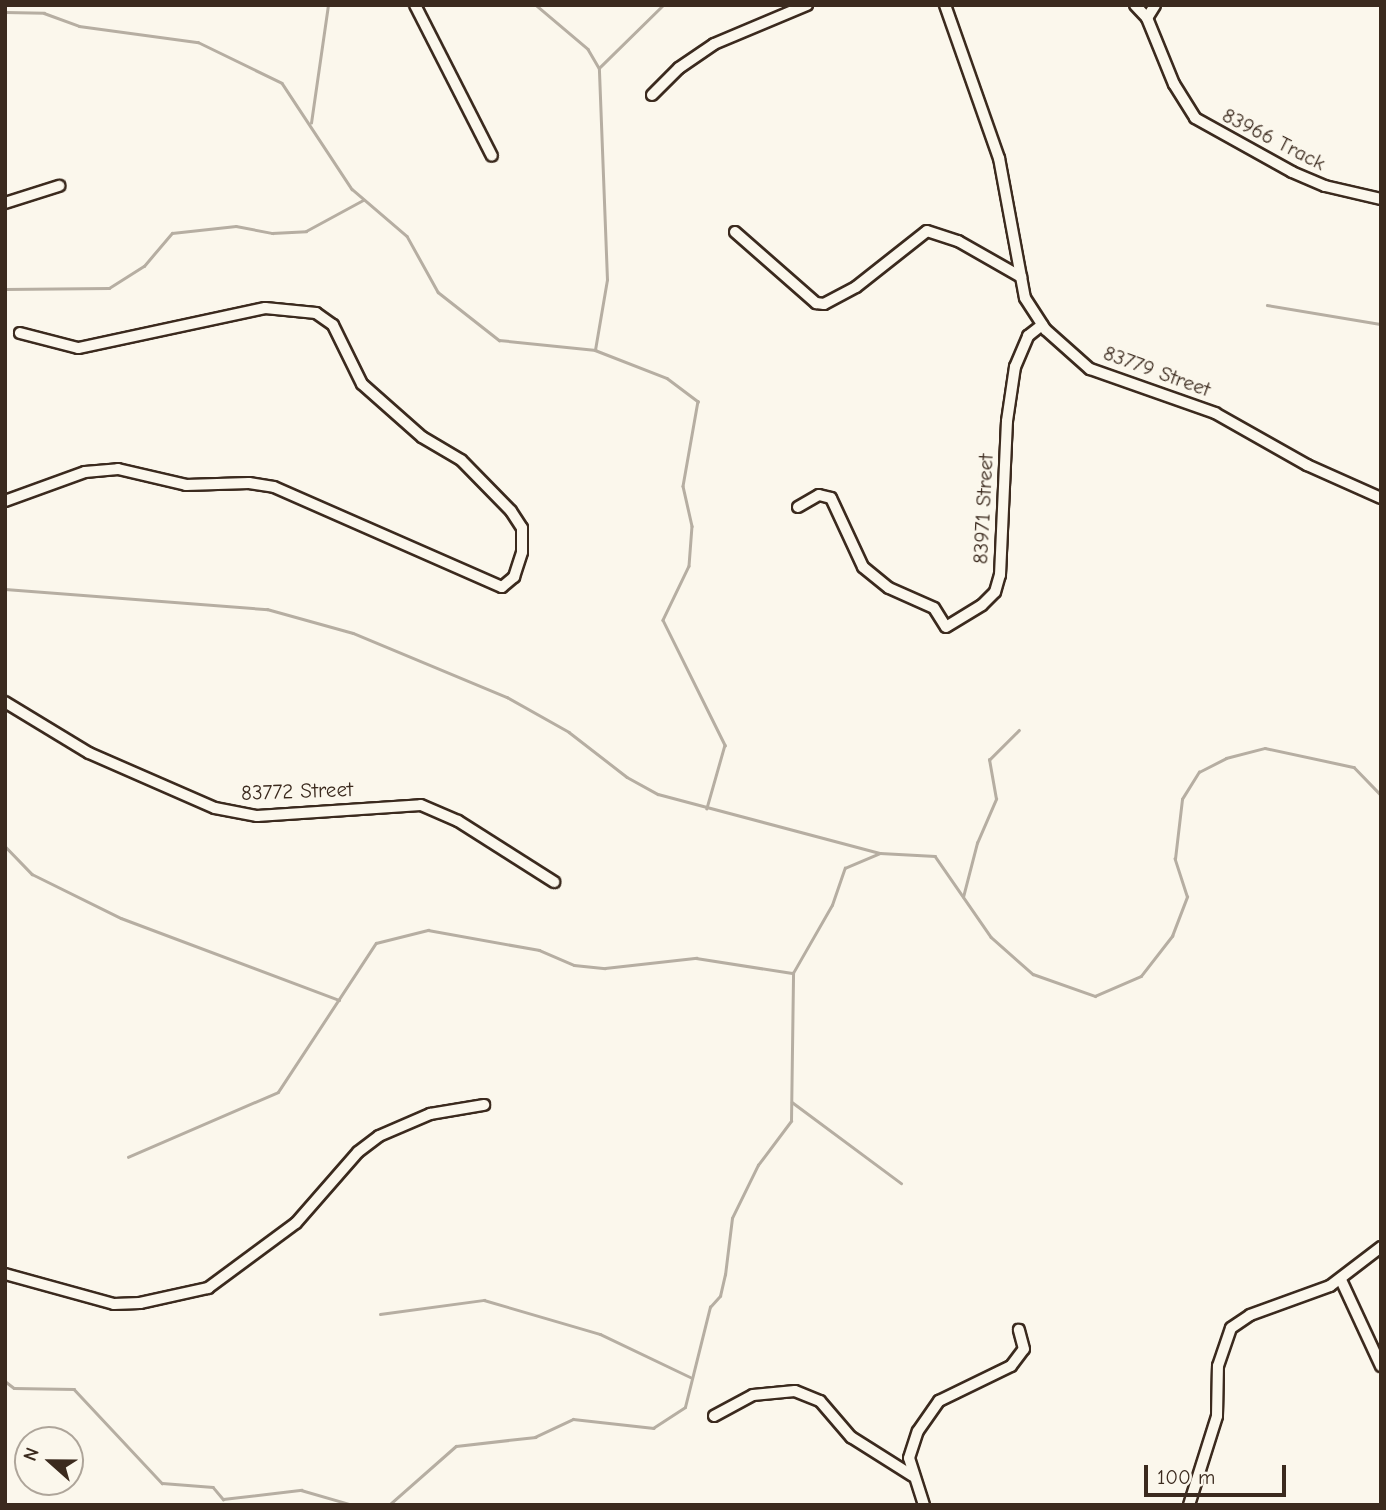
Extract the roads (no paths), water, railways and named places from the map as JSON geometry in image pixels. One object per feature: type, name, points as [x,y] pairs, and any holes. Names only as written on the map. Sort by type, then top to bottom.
[{"type":"street","points":[[415,5],[492,156]]},
{"type":"street","points":[[652,95],[706,49],[807,5]]},
{"type":"street","name":"83779 Street","points":[[946,5],[999,158],[1013,212],[1026,298],[1042,325],[1090,369],[1215,413],[1307,465],[1381,498]]},
{"type":"street","name":"83966 Track","points":[[1135,5],[1147,19],[1174,84],[1195,118],[1292,172],[1325,186],[1381,199]]},
{"type":"street","points":[[1147,19],[1156,5]]},
{"type":"street","points":[[5,203],[59,187]]},
{"type":"street","points":[[735,232],[816,303],[824,304],[856,287],[927,231],[958,242],[1021,277]]},
{"type":"street","points":[[5,501],[85,472],[118,469],[186,485],[249,483],[274,487],[502,587],[514,577],[522,552],[522,528],[511,511],[461,460],[422,437],[362,384],[333,325],[316,313],[265,308],[78,348],[20,334]]},
{"type":"street","name":"83971 Street","points":[[798,507],[819,495],[831,498],[863,568],[889,587],[934,608],[946,627],[982,605],[995,592],[1000,575],[1005,449],[1015,367],[1028,336],[1042,325]]},
{"type":"street","name":"83772 Street","points":[[5,702],[89,753],[190,800],[257,816],[421,805],[458,821],[554,882]]},
{"type":"street","points":[[5,1274],[114,1304],[140,1303],[208,1288],[296,1223],[358,1152],[379,1136],[430,1114],[484,1105]]},
{"type":"street","points":[[1189,1505],[1217,1416],[1218,1366],[1231,1328],[1250,1315],[1313,1295],[1341,1280],[1381,1247]]},
{"type":"street","points":[[1341,1280],[1381,1366]]},
{"type":"street","points":[[924,1505],[909,1458],[928,1413],[939,1401],[1012,1366],[1024,1349],[1019,1330]]},
{"type":"street","points":[[714,1416],[754,1395],[795,1391],[820,1401],[851,1437],[913,1476]]},
{"type":"waterway","points":[[311,123],[328,5]]},
{"type":"waterway","points":[[536,5],[588,49],[599,68]]},
{"type":"waterway","points":[[595,350],[607,280],[599,68],[663,5]]},
{"type":"waterway","points":[[5,12],[44,13],[79,26],[198,42],[282,83],[352,189],[407,236],[438,292],[499,340],[595,350],[667,378],[698,401],[683,486],[692,526],[689,566],[663,620],[725,745],[707,808]]},
{"type":"waterway","points":[[5,289],[109,288],[144,266],[172,233],[236,226],[272,233],[306,231],[363,200]]},
{"type":"waterway","points":[[1267,305],[1381,324]]},
{"type":"waterway","points":[[5,589],[267,609],[353,633],[507,697],[569,732],[627,777],[658,794],[879,853]]},
{"type":"waterway","points":[[963,897],[977,843],[996,799],[989,760],[1019,730]]},
{"type":"waterway","points":[[389,1505],[456,1446],[535,1437],[573,1419],[653,1428],[685,1407],[710,1307],[720,1296],[732,1218],[758,1165],[791,1121],[793,973],[832,905],[845,868],[880,853],[935,856],[991,937],[1033,974],[1095,996],[1141,976],[1172,936],[1187,897],[1175,859],[1182,799],[1199,772],[1226,758],[1265,748],[1354,767],[1381,795]]},
{"type":"waterway","points":[[5,846],[32,874],[121,918],[339,1000]]},
{"type":"waterway","points":[[128,1157],[278,1092],[376,943],[428,930],[539,950],[574,965],[605,968],[696,958],[792,973]]},
{"type":"waterway","points":[[792,1102],[901,1183]]},
{"type":"waterway","points":[[380,1314],[484,1300],[600,1334],[690,1377]]},
{"type":"waterway","points":[[5,1381],[14,1388],[74,1389],[162,1483],[213,1487],[223,1499],[301,1490],[353,1505]]}]
